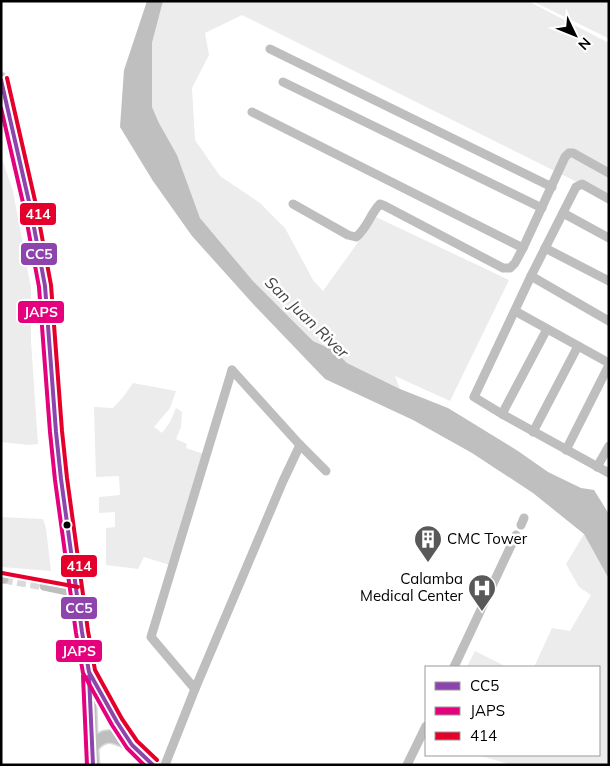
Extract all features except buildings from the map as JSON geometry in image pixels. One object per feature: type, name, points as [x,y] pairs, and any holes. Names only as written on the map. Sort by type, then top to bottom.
[{"type":"highway","points":[[1,79],[30,206],[45,286],[56,432],[82,632],[90,672],[93,765]]},
{"type":"highway","points":[[90,672],[132,746]]},
{"type":"highway","points":[[91,730],[106,729],[112,727],[117,722]]},
{"type":"highway","points":[[92,747],[102,738],[108,736],[116,737],[132,746],[153,765]]},
{"type":"street","points":[[270,49],[552,186]]},
{"type":"street","points":[[283,82],[542,208]]},
{"type":"street","points":[[252,112],[523,248]]},
{"type":"street","points":[[292,204],[348,235],[356,237],[362,232],[375,209],[380,204],[503,268],[510,268],[523,248],[565,157],[569,153],[573,153],[609,174]]},
{"type":"street","points":[[609,199],[582,184],[576,187],[531,276],[474,397],[609,474]]},
{"type":"street","points":[[563,213],[609,238]]},
{"type":"street","points":[[545,248],[609,280]]},
{"type":"street","points":[[531,276],[609,321]]},
{"type":"street","points":[[515,311],[609,364],[566,450]]},
{"type":"street","points":[[502,414],[547,329]]},
{"type":"street","points":[[533,432],[578,346]]},
{"type":"street","points":[[195,689],[151,637],[232,370],[326,471]]},
{"type":"street","points":[[165,765],[195,689],[300,445]]},
{"type":"street","points":[[597,467],[609,446]]},
{"type":"street","points":[[454,666],[516,536]]},
{"type":"street","points":[[44,586],[77,593]]},
{"type":"street","points":[[407,765],[425,728]]},
{"type":"shaded area","points":[[147,1],[163,1],[152,43],[152,107],[177,155],[200,218],[253,281],[313,341],[335,351],[347,363],[400,389],[448,408],[518,451],[548,472],[581,488],[594,490],[609,514],[609,579],[584,534],[533,493],[472,453],[413,420],[325,379],[254,305],[192,236],[153,181],[120,127],[124,70]]},
{"type":"shaded area","points":[[163,1],[528,1],[609,43],[609,198],[242,15],[205,33],[209,55],[192,88],[195,140],[220,176],[260,203],[285,228],[313,280],[323,291],[376,217],[509,280],[450,401],[395,376],[400,389],[347,363],[334,351],[313,341],[253,281],[200,218],[177,155],[152,107],[152,43]]},
{"type":"shaded area","points":[[532,1],[609,1],[609,37],[608,38]]},
{"type":"shaded area","points":[[1,156],[13,191],[31,288],[31,341],[38,444],[1,442]]},
{"type":"shaded area","points":[[133,383],[176,391],[170,408],[154,427],[162,433],[170,422],[176,408],[182,412],[181,427],[176,439],[187,444],[186,448],[204,454],[170,565],[144,557],[138,569],[106,565],[106,528],[115,527],[115,512],[99,513],[99,497],[120,495],[119,476],[96,477],[94,407],[113,408]]},
{"type":"shaded area","points":[[1,517],[43,519],[46,528],[51,571],[1,567]]},
{"type":"shaded area","points":[[584,534],[609,578],[609,765],[512,765],[481,756],[600,756],[600,666],[534,666],[552,628],[570,631],[591,595],[579,587],[566,564]]},
{"type":"shaded area","points":[[475,651],[505,666],[468,666]]},
{"type":"tunnel","points":[[4,579],[44,586]]},
{"type":"transit line","name":"414","points":[[7,78],[36,205],[51,285],[67,478],[95,670],[122,719],[137,741],[157,760]]},
{"type":"transit line","name":"CC5","points":[[1,80],[30,206],[45,286],[61,479],[89,672],[132,745],[153,765]]},
{"type":"transit line","name":"JAPS","points":[[1,108],[24,207],[39,287],[55,480],[83,673],[127,748],[144,765]]},
{"type":"transit line","name":"414","points":[[2,573],[78,587]]},
{"type":"transit line","name":"JAPS","points":[[83,676],[87,765]]},
{"type":"transit line","name":"CC5","points":[[89,676],[93,765]]},
{"type":"place","name":"CMC Tower","points":[[428,563]]},
{"type":"place","name":"Calamba Medical Center","points":[[482,612]]},
{"type":"water label","name":"San Juan River","points":[[307,317]]}]
